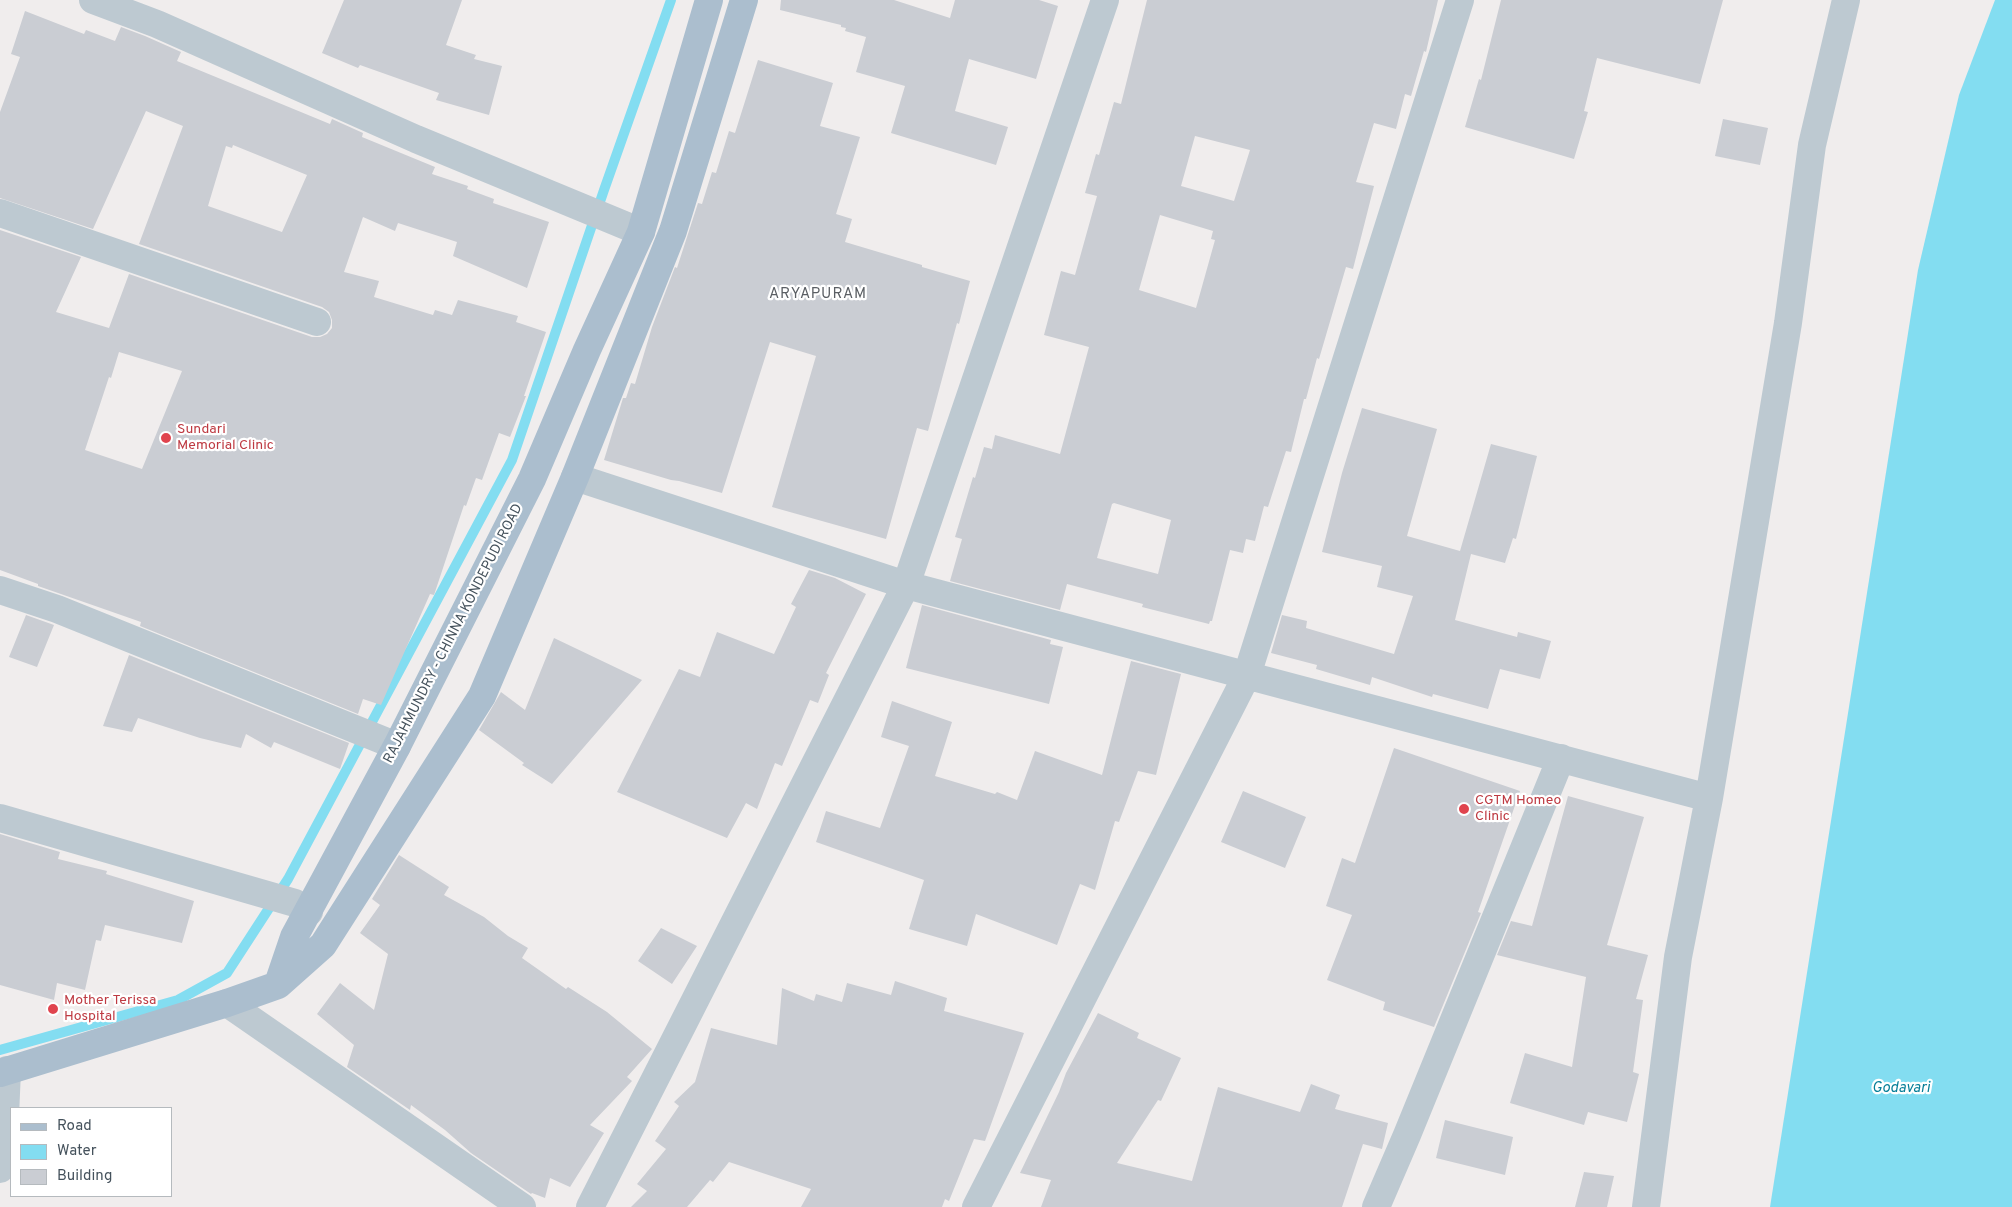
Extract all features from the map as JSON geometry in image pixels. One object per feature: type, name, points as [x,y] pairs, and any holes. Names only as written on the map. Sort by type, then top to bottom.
[{"type":"main road","name":"RAJAHMUNDRY - CHINNA KONDEPUDI ROAD","points":[[278,985],[294,937],[397,746],[532,479],[641,232],[708,0]]},
{"type":"main road","points":[[3,1072],[227,1003],[278,985],[323,945],[482,696],[574,477],[672,231],[744,0]]},
{"type":"street","points":[[94,0],[157,24],[416,139],[641,232]]},
{"type":"street","points":[[590,1207],[906,586],[1105,0]]},
{"type":"street","points":[[976,1207],[1247,675],[1460,0]]},
{"type":"street","points":[[1646,1207],[1678,957],[1709,798],[1788,322],[1812,145],[1846,0]]},
{"type":"street","points":[[0,213],[317,322]]},
{"type":"street","points":[[574,477],[906,586],[1709,798]]},
{"type":"street","points":[[0,590],[57,608],[397,746]]},
{"type":"street","points":[[1376,1207],[1561,758]]},
{"type":"street","points":[[0,818],[295,904],[309,912]]},
{"type":"street","points":[[227,1003],[522,1207]]},
{"type":"street","points":[[0,1169],[4,1140],[3,1072]]},
{"type":"water","name":"Godavari","points":[[1995,0],[2012,0],[2012,1207],[1770,1207],[1918,270],[1959,95]]},
{"type":"building","points":[[344,0],[462,0],[446,45],[476,55],[474,59],[502,66],[489,115],[436,100],[439,93],[360,65],[358,68],[322,53]]},
{"type":"building","points":[[781,0],[894,0],[950,18],[955,0],[1039,0],[1058,6],[1036,79],[969,59],[955,111],[1008,127],[996,165],[891,133],[905,86],[856,72],[866,37],[845,31],[846,28],[841,27],[841,25],[780,10]]},
{"type":"building","points":[[1147,0],[1438,0],[1426,52],[1424,51],[1411,96],[1405,94],[1396,129],[1374,123],[1356,182],[1374,186],[1353,269],[1346,267],[1319,359],[1317,358],[1306,399],[1304,399],[1291,452],[1286,451],[1268,507],[1264,506],[1255,541],[1246,539],[1243,553],[1230,550],[1212,621],[1209,624],[1142,607],[1143,604],[1067,584],[1060,610],[950,581],[962,539],[955,537],[984,447],[992,449],[995,435],[1060,454],[1089,347],[1044,335],[1061,271],[1075,275],[1097,196],[1085,193],[1096,154],[1099,155],[1114,102],[1121,104]],"holes":[[[1195,136],[1250,150],[1234,201],[1181,186]],[[1160,215],[1213,231],[1211,239],[1215,240],[1196,308],[1139,290]],[[1112,504],[1171,520],[1158,574],[1097,558]]]},
{"type":"building","points":[[1501,0],[1723,0],[1700,84],[1597,58],[1584,111],[1588,112],[1574,159],[1465,127],[1479,79],[1481,80]]},
{"type":"building","points":[[25,11],[84,34],[86,30],[115,41],[121,27],[181,52],[177,61],[330,124],[332,119],[363,133],[362,137],[435,167],[432,174],[468,186],[467,189],[494,199],[493,203],[549,222],[527,288],[453,256],[457,242],[398,223],[395,231],[363,217],[344,272],[379,281],[374,297],[433,315],[435,310],[452,315],[458,300],[518,316],[516,322],[546,332],[524,396],[526,396],[510,437],[499,433],[482,480],[476,478],[466,506],[464,505],[434,595],[430,594],[381,705],[363,699],[358,714],[140,626],[141,622],[38,586],[38,584],[0,570],[0,230],[81,257],[56,312],[109,328],[129,274],[312,337],[320,337],[327,334],[332,328],[329,312],[322,307],[139,244],[183,126],[146,111],[93,229],[0,198],[0,112],[20,57],[11,54]],"holes":[[[233,145],[307,175],[282,232],[208,206],[226,146],[232,148]],[[119,352],[182,371],[142,469],[85,450]]]},
{"type":"building","points":[[758,60],[833,83],[820,126],[860,137],[836,214],[852,219],[845,242],[970,281],[928,431],[917,428],[886,539],[772,507],[816,356],[770,342],[722,493],[604,460],[623,398],[626,398],[631,383],[635,384],[652,327],[675,267],[677,268],[698,203],[702,204],[712,172],[716,173],[729,131],[735,133]]},
{"type":"building","points":[[1723,119],[1768,128],[1760,165],[1715,156]]},
{"type":"building","points":[[1362,408],[1437,429],[1407,536],[1460,551],[1491,444],[1537,456],[1516,539],[1513,538],[1505,563],[1471,554],[1455,620],[1517,637],[1518,632],[1551,641],[1540,679],[1500,669],[1488,709],[1433,694],[1432,697],[1372,677],[1370,685],[1316,669],[1317,665],[1271,653],[1282,615],[1307,621],[1306,628],[1394,654],[1413,596],[1377,587],[1382,566],[1322,552],[1342,473]]},
{"type":"building","points":[[809,570],[835,578],[866,594],[826,673],[829,675],[818,703],[810,700],[782,766],[775,763],[757,809],[746,803],[727,838],[617,792],[679,669],[700,677],[717,632],[774,654],[796,607],[791,604]]},
{"type":"building","points":[[922,605],[1051,640],[1050,644],[1063,647],[1049,704],[906,668]]},
{"type":"building","points":[[26,615],[54,625],[37,667],[9,657]]},
{"type":"building","points":[[554,638],[642,680],[552,784],[522,765],[524,763],[479,730],[501,692],[525,710]]},
{"type":"building","points":[[129,655],[349,743],[340,769],[274,742],[271,748],[246,734],[241,748],[200,738],[138,718],[132,732],[103,726]]},
{"type":"building","points":[[1131,661],[1181,674],[1156,775],[1138,771],[1119,822],[1115,821],[1095,890],[1080,884],[1057,945],[976,914],[967,946],[909,929],[924,880],[816,842],[826,811],[880,828],[909,746],[881,737],[892,701],[952,722],[935,776],[995,794],[997,792],[1017,800],[1035,751],[1102,775]]},
{"type":"building","points":[[1394,748],[1520,791],[1478,912],[1481,913],[1434,1027],[1383,1010],[1385,1002],[1327,980],[1352,915],[1326,906],[1342,858],[1355,863]]},
{"type":"building","points":[[1243,791],[1306,817],[1285,868],[1221,842]]},
{"type":"building","points":[[1568,796],[1644,817],[1607,945],[1648,955],[1636,999],[1643,1000],[1633,1072],[1639,1074],[1627,1122],[1588,1112],[1584,1125],[1510,1103],[1525,1053],[1572,1067],[1586,977],[1497,955],[1511,921],[1532,926]]},
{"type":"building","points":[[0,834],[60,852],[58,859],[107,871],[106,874],[194,901],[182,943],[105,925],[101,941],[96,940],[85,990],[57,983],[54,1000],[0,985]]},
{"type":"building","points":[[399,855],[449,887],[444,895],[484,917],[508,936],[528,948],[522,958],[566,989],[568,987],[607,1012],[652,1049],[627,1077],[632,1081],[590,1125],[604,1133],[570,1187],[550,1178],[545,1198],[531,1194],[471,1153],[445,1130],[411,1105],[410,1110],[347,1067],[354,1045],[317,1014],[340,983],[374,1010],[388,954],[360,933],[380,905],[372,899]]},
{"type":"building","points":[[661,928],[697,946],[672,984],[638,961]]},
{"type":"building","points":[[895,981],[947,998],[944,1011],[1024,1033],[985,1141],[974,1139],[949,1201],[945,1199],[942,1207],[801,1207],[811,1189],[729,1162],[713,1182],[710,1180],[687,1207],[631,1207],[647,1191],[637,1184],[666,1149],[655,1141],[679,1106],[674,1102],[695,1082],[711,1028],[777,1045],[782,988],[814,1001],[816,994],[842,1002],[847,983],[891,995]]},
{"type":"building","points":[[1098,1013],[1139,1033],[1137,1038],[1181,1058],[1161,1101],[1158,1100],[1117,1163],[1192,1181],[1218,1087],[1300,1112],[1311,1084],[1340,1095],[1335,1109],[1388,1123],[1382,1149],[1363,1144],[1342,1207],[1041,1207],[1051,1180],[1020,1173],[1059,1092],[1066,1073]]},
{"type":"building","points":[[1445,1120],[1513,1137],[1505,1175],[1436,1158]]},
{"type":"building","points":[[1584,1172],[1614,1176],[1607,1207],[1575,1207]]},
{"type":"waterway","points":[[0,1050],[178,1000],[227,973],[288,879],[512,460],[671,0]]},
{"type":"place","name":"Sundari Memorial Clinic","points":[[166,438]]},
{"type":"place","name":"CGTM Homeo Clinic","points":[[1464,809]]},
{"type":"place","name":"Mother Terissa Hospital","points":[[53,1009]]},
{"type":"district","name":"ARYAPURAM","points":[[818,295]]}]
